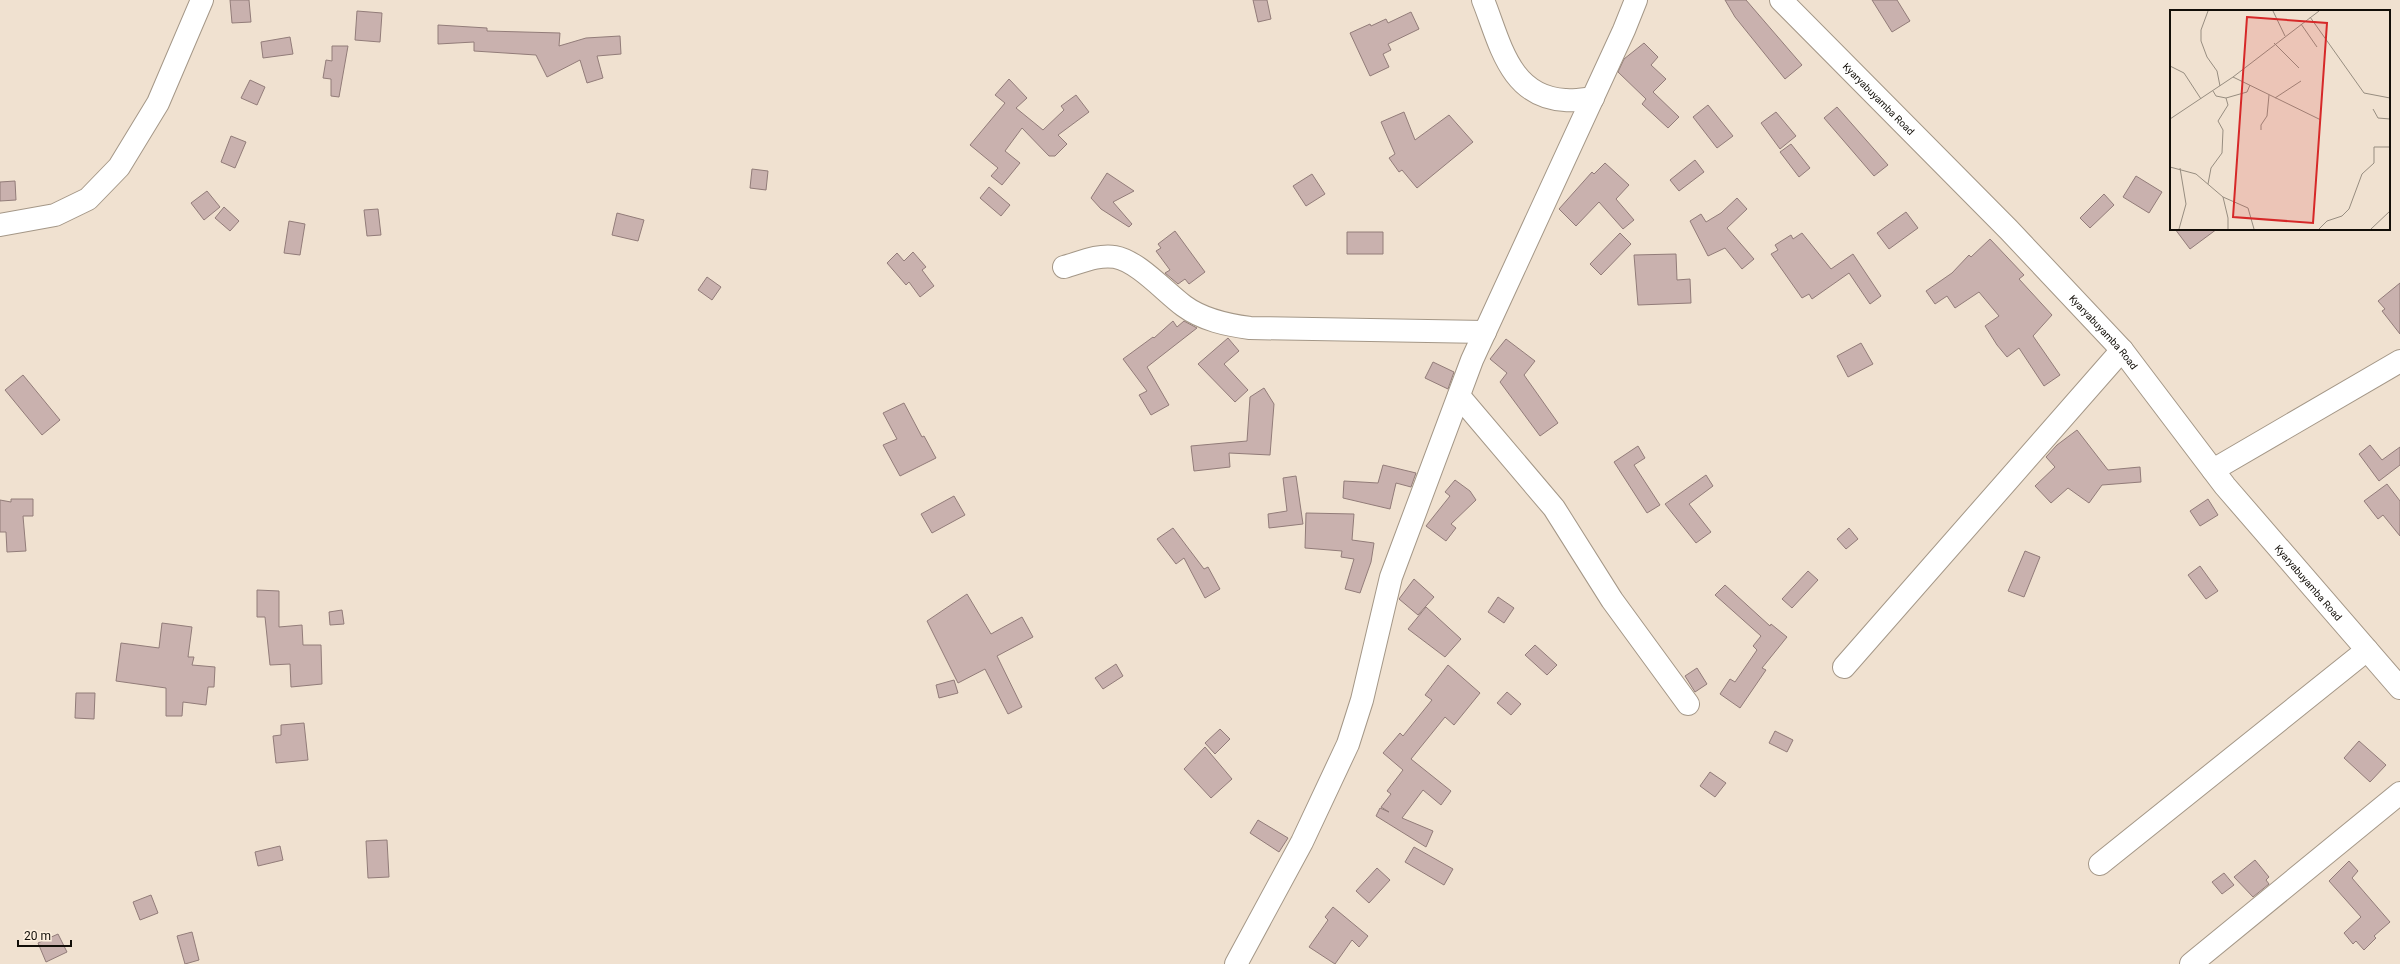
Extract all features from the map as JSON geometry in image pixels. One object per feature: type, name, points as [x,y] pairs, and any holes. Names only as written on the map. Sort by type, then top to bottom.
[{"type":"street","points":[[0,225],[55,215],[88,199],[120,167],[158,103],[202,0]]},
{"type":"street","points":[[1483,0],[1507,61],[1521,81],[1531,91],[1564,100],[1593,98]]},
{"type":"street","points":[[1236,964],[1302,842],[1348,744],[1362,700],[1391,577],[1460,396],[1485,332],[1593,98],[1636,0]]},
{"type":"street","name":"Kyaryabuyamba Road","points":[[1781,0],[1998,219],[2122,350],[2246,512],[2400,688]]},
{"type":"street","points":[[1064,267],[1099,258],[1114,257],[1128,262],[1185,307],[1208,319],[1250,328],[1485,332]]},
{"type":"street","points":[[1844,667],[2122,350]]},
{"type":"street","points":[[2213,470],[2400,361]]},
{"type":"street","points":[[1460,396],[1554,508],[1612,600],[1688,704]]},
{"type":"street","points":[[2100,864],[2367,650]]},
{"type":"street","points":[[2191,964],[2400,793]]},
{"type":"building","points":[[230,0],[249,0],[251,22],[232,23]]},
{"type":"building","points":[[1253,0],[1267,0],[1271,19],[1258,22]]},
{"type":"building","points":[[1725,0],[1746,0],[1802,65],[1785,79],[1735,17]]},
{"type":"building","points":[[1872,0],[1897,0],[1910,21],[1892,32]]},
{"type":"building","points":[[357,11],[382,13],[380,42],[355,40]]},
{"type":"building","points":[[1411,12],[1419,29],[1388,44],[1391,50],[1383,54],[1389,67],[1370,76],[1350,33],[1386,19],[1388,23]]},
{"type":"building","points":[[438,25],[487,28],[487,31],[560,33],[559,46],[586,38],[620,36],[621,54],[597,56],[603,78],[587,83],[580,60],[547,77],[536,55],[474,51],[474,42],[438,44]]},
{"type":"building","points":[[290,37],[293,54],[263,58],[261,42]]},
{"type":"building","points":[[1644,43],[1658,57],[1651,65],[1666,79],[1653,92],[1679,117],[1668,128],[1642,104],[1646,99],[1618,72],[1624,59]]},
{"type":"building","points":[[332,46],[348,46],[339,97],[331,96],[331,79],[323,78],[326,60],[332,61]]},
{"type":"building","points":[[1009,79],[1027,98],[1016,108],[1043,130],[1064,110],[1061,106],[1076,95],[1089,112],[1058,135],[1067,144],[1055,156],[1049,156],[1022,128],[1005,151],[1020,163],[1002,185],[991,176],[998,168],[970,145],[1005,103],[995,95]]},
{"type":"building","points":[[250,80],[265,87],[257,105],[241,98]]},
{"type":"building","points":[[1708,105],[1733,136],[1717,148],[1693,117]]},
{"type":"building","points":[[1837,107],[1888,165],[1874,176],[1824,118]]},
{"type":"building","points":[[1404,112],[1415,140],[1449,115],[1473,142],[1417,188],[1402,170],[1399,172],[1389,158],[1395,154],[1381,122]]},
{"type":"building","points":[[1776,112],[1796,136],[1780,149],[1761,123]]},
{"type":"building","points":[[231,136],[246,142],[235,168],[221,162]]},
{"type":"building","points":[[1791,144],[1810,168],[1799,177],[1780,152]]},
{"type":"building","points":[[1695,160],[1704,172],[1679,191],[1670,180]]},
{"type":"building","points":[[1605,163],[1629,185],[1616,199],[1634,220],[1623,229],[1599,202],[1576,226],[1559,209],[1592,172],[1594,174]]},
{"type":"building","points":[[752,169],[768,171],[766,190],[750,188]]},
{"type":"building","points":[[1107,173],[1134,191],[1113,202],[1132,224],[1129,227],[1101,209],[1091,198]]},
{"type":"building","points":[[1312,174],[1325,194],[1306,206],[1293,186]]},
{"type":"building","points":[[2136,176],[2162,192],[2149,213],[2123,197]]},
{"type":"building","points":[[15,181],[16,200],[0,201],[0,182]]},
{"type":"building","points":[[989,187],[1010,205],[1001,216],[980,198]]},
{"type":"building","points":[[207,191],[220,207],[204,220],[191,203]]},
{"type":"building","points":[[2104,194],[2114,205],[2090,228],[2080,218]]},
{"type":"building","points":[[1737,198],[1747,209],[1727,228],[1754,259],[1742,269],[1725,248],[1708,256],[1690,221],[1701,214],[1706,222],[1721,213]]},
{"type":"building","points":[[224,207],[239,221],[230,231],[215,218]]},
{"type":"building","points":[[378,209],[381,235],[367,236],[364,210]]},
{"type":"building","points":[[1906,212],[1918,228],[1889,249],[1877,233]]},
{"type":"building","points":[[617,213],[644,220],[638,241],[612,235]]},
{"type":"building","points":[[289,221],[305,224],[300,255],[284,253]]},
{"type":"building","points":[[2176,230],[2216,230],[2190,249]]},
{"type":"building","points":[[1175,231],[1205,272],[1189,284],[1185,279],[1178,284],[1165,273],[1170,270],[1156,251],[1161,248],[1158,244]]},
{"type":"building","points":[[1347,232],[1383,232],[1383,254],[1347,254]]},
{"type":"building","points":[[1620,233],[1631,244],[1601,275],[1590,264]]},
{"type":"building","points":[[1802,233],[1831,269],[1853,254],[1881,296],[1870,304],[1849,273],[1812,299],[1809,294],[1802,298],[1771,254],[1778,250],[1775,245],[1791,235],[1793,239]]},
{"type":"building","points":[[1990,239],[2024,275],[2019,279],[2052,315],[2033,336],[2060,375],[2044,386],[2019,348],[2007,357],[1997,345],[1985,326],[1999,316],[1979,292],[1955,308],[1947,296],[1935,304],[1926,291],[1952,273],[1969,255],[1971,257]]},
{"type":"building","points":[[913,252],[926,267],[922,270],[934,286],[920,297],[909,282],[906,285],[887,263],[897,253],[904,261]]},
{"type":"building","points":[[1676,254],[1677,280],[1690,279],[1691,303],[1638,305],[1634,255]]},
{"type":"building","points":[[707,277],[721,287],[712,300],[698,290]]},
{"type":"building","points":[[2400,283],[2400,334],[2382,311],[2385,309],[2378,301]]},
{"type":"building","points":[[1173,321],[1177,327],[1184,321],[1197,328],[1147,367],[1169,405],[1151,415],[1139,395],[1147,391],[1123,359],[1153,337],[1154,338]]},
{"type":"building","points":[[1228,338],[1239,351],[1224,364],[1248,390],[1235,402],[1198,364]]},
{"type":"building","points":[[1506,339],[1535,361],[1524,375],[1558,423],[1540,436],[1500,382],[1507,373],[1490,359]]},
{"type":"building","points":[[1861,343],[1873,364],[1848,377],[1837,356]]},
{"type":"building","points":[[1433,362],[1454,372],[1448,389],[1425,378]]},
{"type":"building","points":[[23,375],[60,420],[42,435],[5,390]]},
{"type":"building","points":[[1264,388],[1274,404],[1270,455],[1229,453],[1230,467],[1194,471],[1191,446],[1247,441],[1250,397]]},
{"type":"building","points":[[904,403],[922,437],[924,436],[936,458],[900,476],[883,445],[897,439],[883,413]]},
{"type":"building","points":[[2077,430],[2108,470],[2140,467],[2141,482],[2102,485],[2089,503],[2068,488],[2051,503],[2035,486],[2055,467],[2046,457],[2057,445]]},
{"type":"building","points":[[2370,445],[2382,460],[2400,447],[2400,465],[2379,481],[2359,454]]},
{"type":"building","points":[[1638,446],[1645,458],[1634,465],[1660,505],[1647,513],[1614,462]]},
{"type":"building","points":[[1383,465],[1416,473],[1411,487],[1396,483],[1390,509],[1343,498],[1344,481],[1378,483]]},
{"type":"building","points":[[1706,475],[1713,486],[1689,504],[1711,532],[1696,543],[1665,504]]},
{"type":"building","points":[[1296,476],[1303,524],[1269,528],[1268,514],[1287,511],[1283,478]]},
{"type":"building","points":[[1455,480],[1470,491],[1476,500],[1451,524],[1456,528],[1446,541],[1426,526],[1450,496],[1445,492]]},
{"type":"building","points":[[2387,484],[2400,501],[2400,536],[2383,515],[2378,519],[2364,501]]},
{"type":"building","points":[[954,496],[965,515],[932,533],[921,514]]},
{"type":"building","points":[[11,499],[33,499],[33,516],[23,516],[26,551],[7,552],[6,532],[0,532],[0,500],[11,502]]},
{"type":"building","points":[[2208,499],[2218,515],[2200,526],[2190,511]]},
{"type":"building","points":[[1306,513],[1354,514],[1352,540],[1374,543],[1371,562],[1360,593],[1345,589],[1354,559],[1341,557],[1342,551],[1305,548]]},
{"type":"building","points":[[1173,528],[1204,569],[1208,567],[1220,589],[1205,598],[1184,558],[1176,564],[1157,539]]},
{"type":"building","points":[[1849,528],[1858,539],[1846,549],[1837,539]]},
{"type":"building","points":[[2025,551],[2040,557],[2024,597],[2008,591]]},
{"type":"building","points":[[2200,566],[2218,591],[2206,599],[2188,575]]},
{"type":"building","points":[[1808,571],[1818,580],[1792,608],[1782,599]]},
{"type":"building","points":[[1414,579],[1434,597],[1418,615],[1399,599]]},
{"type":"building","points":[[1725,585],[1770,626],[1771,624],[1787,637],[1762,668],[1766,670],[1740,708],[1720,694],[1730,679],[1735,682],[1757,650],[1753,646],[1761,636],[1715,595]]},
{"type":"building","points":[[257,590],[279,591],[279,627],[302,625],[303,645],[321,645],[322,684],[291,687],[290,664],[270,665],[265,617],[257,617]]},
{"type":"building","points":[[967,594],[991,634],[1022,617],[1033,637],[997,656],[1022,707],[1008,714],[985,669],[958,683],[927,621]]},
{"type":"building","points":[[1498,597],[1514,608],[1504,623],[1488,612]]},
{"type":"building","points":[[1426,607],[1461,639],[1445,657],[1408,629]]},
{"type":"building","points":[[342,610],[344,624],[330,625],[329,612]]},
{"type":"building","points":[[162,623],[192,627],[188,657],[194,657],[192,665],[215,667],[214,687],[208,687],[206,705],[183,702],[182,716],[166,716],[166,688],[116,681],[121,643],[159,648]]},
{"type":"building","points":[[1535,645],[1557,665],[1547,675],[1525,655]]},
{"type":"building","points":[[1116,664],[1123,676],[1103,689],[1095,678]]},
{"type":"building","points":[[1448,665],[1480,693],[1454,725],[1445,717],[1411,759],[1451,791],[1441,805],[1423,790],[1402,818],[1433,831],[1426,847],[1376,816],[1380,808],[1389,812],[1381,807],[1391,794],[1387,791],[1403,770],[1383,753],[1400,733],[1403,736],[1432,700],[1425,695]]},
{"type":"building","points":[[1697,668],[1707,684],[1695,692],[1685,676]]},
{"type":"building","points":[[954,680],[958,693],[939,698],[936,685]]},
{"type":"building","points":[[1507,692],[1521,704],[1511,715],[1497,703]]},
{"type":"building","points":[[76,693],[95,693],[94,719],[75,718]]},
{"type":"building","points":[[304,723],[308,760],[276,763],[273,736],[281,735],[281,725]]},
{"type":"building","points":[[1220,729],[1230,739],[1215,754],[1205,743]]},
{"type":"building","points":[[1775,731],[1793,740],[1787,752],[1769,743]]},
{"type":"building","points":[[2359,741],[2386,765],[2370,782],[2344,758]]},
{"type":"building","points":[[1205,747],[1232,779],[1211,798],[1184,769]]},
{"type":"building","points":[[1710,772],[1726,783],[1715,797],[1700,786]]},
{"type":"building","points":[[1258,820],[1288,838],[1279,852],[1250,833]]},
{"type":"building","points":[[387,840],[389,877],[368,878],[366,841]]},
{"type":"building","points":[[280,846],[283,860],[258,866],[255,852]]},
{"type":"building","points":[[1414,847],[1453,869],[1444,885],[1405,862]]},
{"type":"building","points":[[2255,860],[2269,877],[2266,880],[2269,884],[2253,897],[2234,877]]},
{"type":"building","points":[[2349,861],[2358,871],[2352,878],[2390,922],[2374,936],[2376,938],[2364,950],[2356,941],[2353,944],[2344,933],[2361,917],[2329,881]]},
{"type":"building","points":[[1377,868],[1390,880],[1369,903],[1356,891]]},
{"type":"building","points":[[2224,873],[2234,885],[2222,894],[2212,882]]},
{"type":"building","points":[[151,895],[158,913],[140,920],[133,902]]},
{"type":"building","points":[[1333,907],[1368,936],[1359,947],[1352,940],[1335,964],[1309,947],[1328,920],[1325,917]]},
{"type":"building","points":[[192,932],[199,960],[185,964],[177,936]]},
{"type":"building","points":[[58,934],[67,952],[46,962],[38,943]]}]
